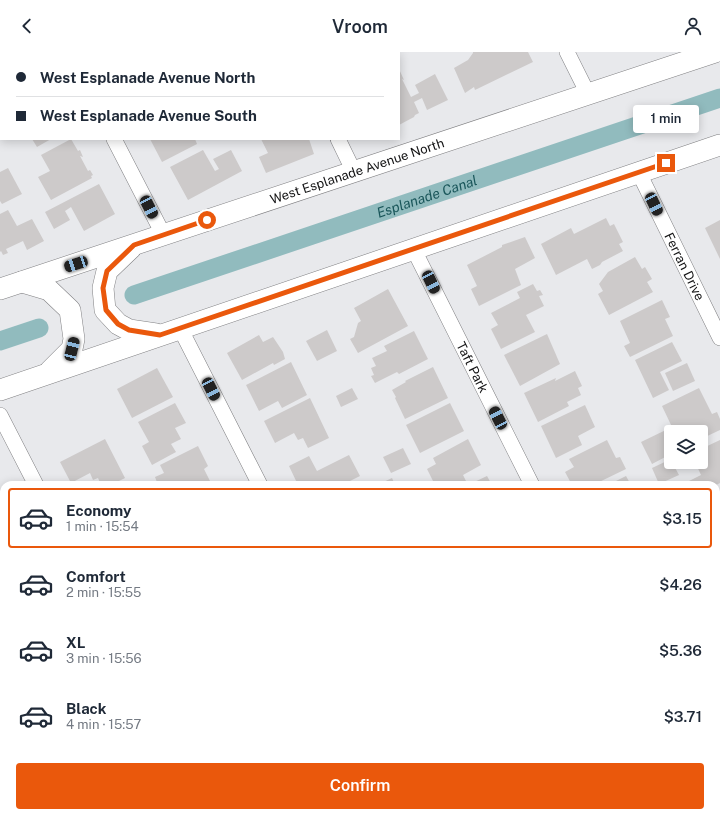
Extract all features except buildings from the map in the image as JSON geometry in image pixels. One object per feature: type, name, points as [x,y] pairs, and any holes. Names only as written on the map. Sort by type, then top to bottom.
[{"type":"main road","name":"West Esplanade Avenue North","points":[[0,289],[715,52]]},
{"type":"main road","points":[[0,390],[720,145]]},
{"type":"main road","points":[[134,245],[107,271],[103,288],[106,310],[118,324],[129,330],[160,335]]},
{"type":"main road","points":[[22,282],[49,290],[70,310],[74,339],[72,349],[46,374]]},
{"type":"street","points":[[567,52],[588,94]]},
{"type":"street","points":[[115,140],[163,234]]},
{"type":"street","points":[[338,140],[354,172]]},
{"type":"street","name":"Ferran Drive","points":[[639,173],[720,338]]},
{"type":"street","name":"Taft Park","points":[[414,250],[530,481]]},
{"type":"street","points":[[180,328],[258,481]]},
{"type":"street","points":[[0,415],[34,481]]},
{"type":"waterway","name":"Esplanade Canal","points":[[134,295],[720,98]]},
{"type":"waterway","name":"Esplanade Canal","points":[[0,341],[39,328]]},
{"type":"route","points":[[207,220],[134,245],[107,271],[103,288],[106,310],[118,324],[129,330],[160,335],[414,250],[666,163]]}]
